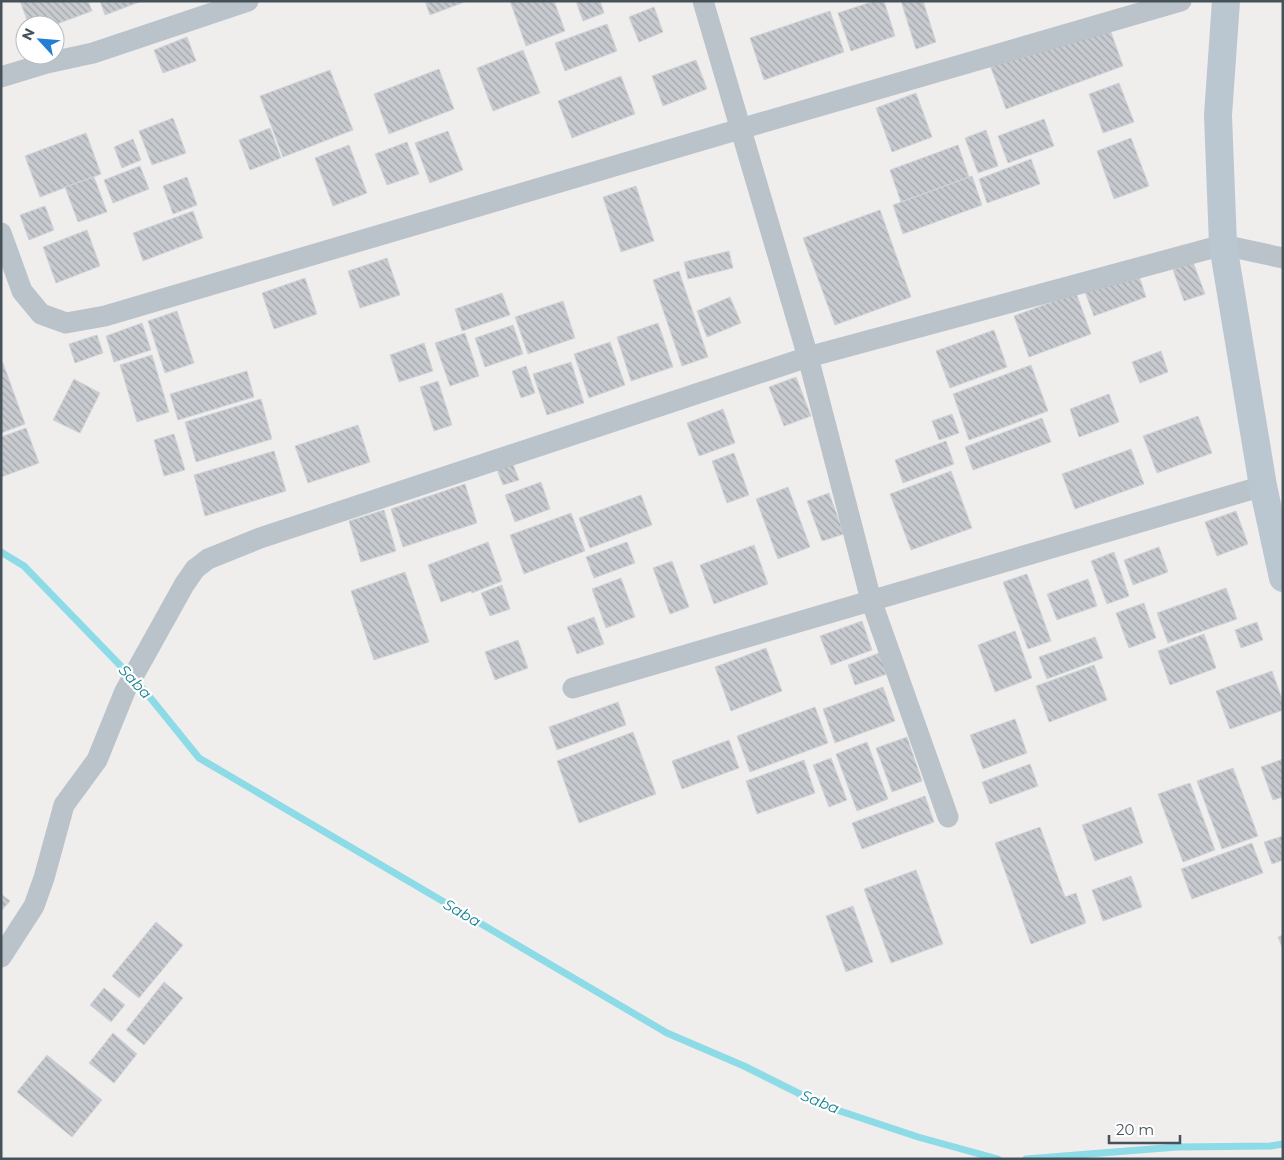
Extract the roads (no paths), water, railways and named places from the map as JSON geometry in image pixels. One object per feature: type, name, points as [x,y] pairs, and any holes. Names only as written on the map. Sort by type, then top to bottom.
[{"type":"street","points":[[1,77],[48,63],[93,53],[247,1]]},
{"type":"street","points":[[703,1],[808,357],[871,600],[948,817]]},
{"type":"street","points":[[1,233],[22,291],[41,314],[66,323],[105,316],[1180,1]]},
{"type":"street","points":[[1226,1],[1218,115],[1223,245],[1263,486],[1276,517],[1283,578]]},
{"type":"street","points":[[1,957],[34,906],[44,878],[64,805],[97,760],[125,691],[184,585],[195,569],[208,558],[260,538],[808,357],[1223,245],[1283,258]]},
{"type":"street","points":[[572,688],[1263,486]]},
{"type":"waterway","name":"Saba","points":[[1,552],[24,566],[144,690],[199,758],[667,1033],[744,1066],[822,1105],[918,1137],[998,1159]]},
{"type":"waterway","name":"Saba","points":[[1026,1159],[1177,1147],[1270,1146],[1283,1144]]}]
